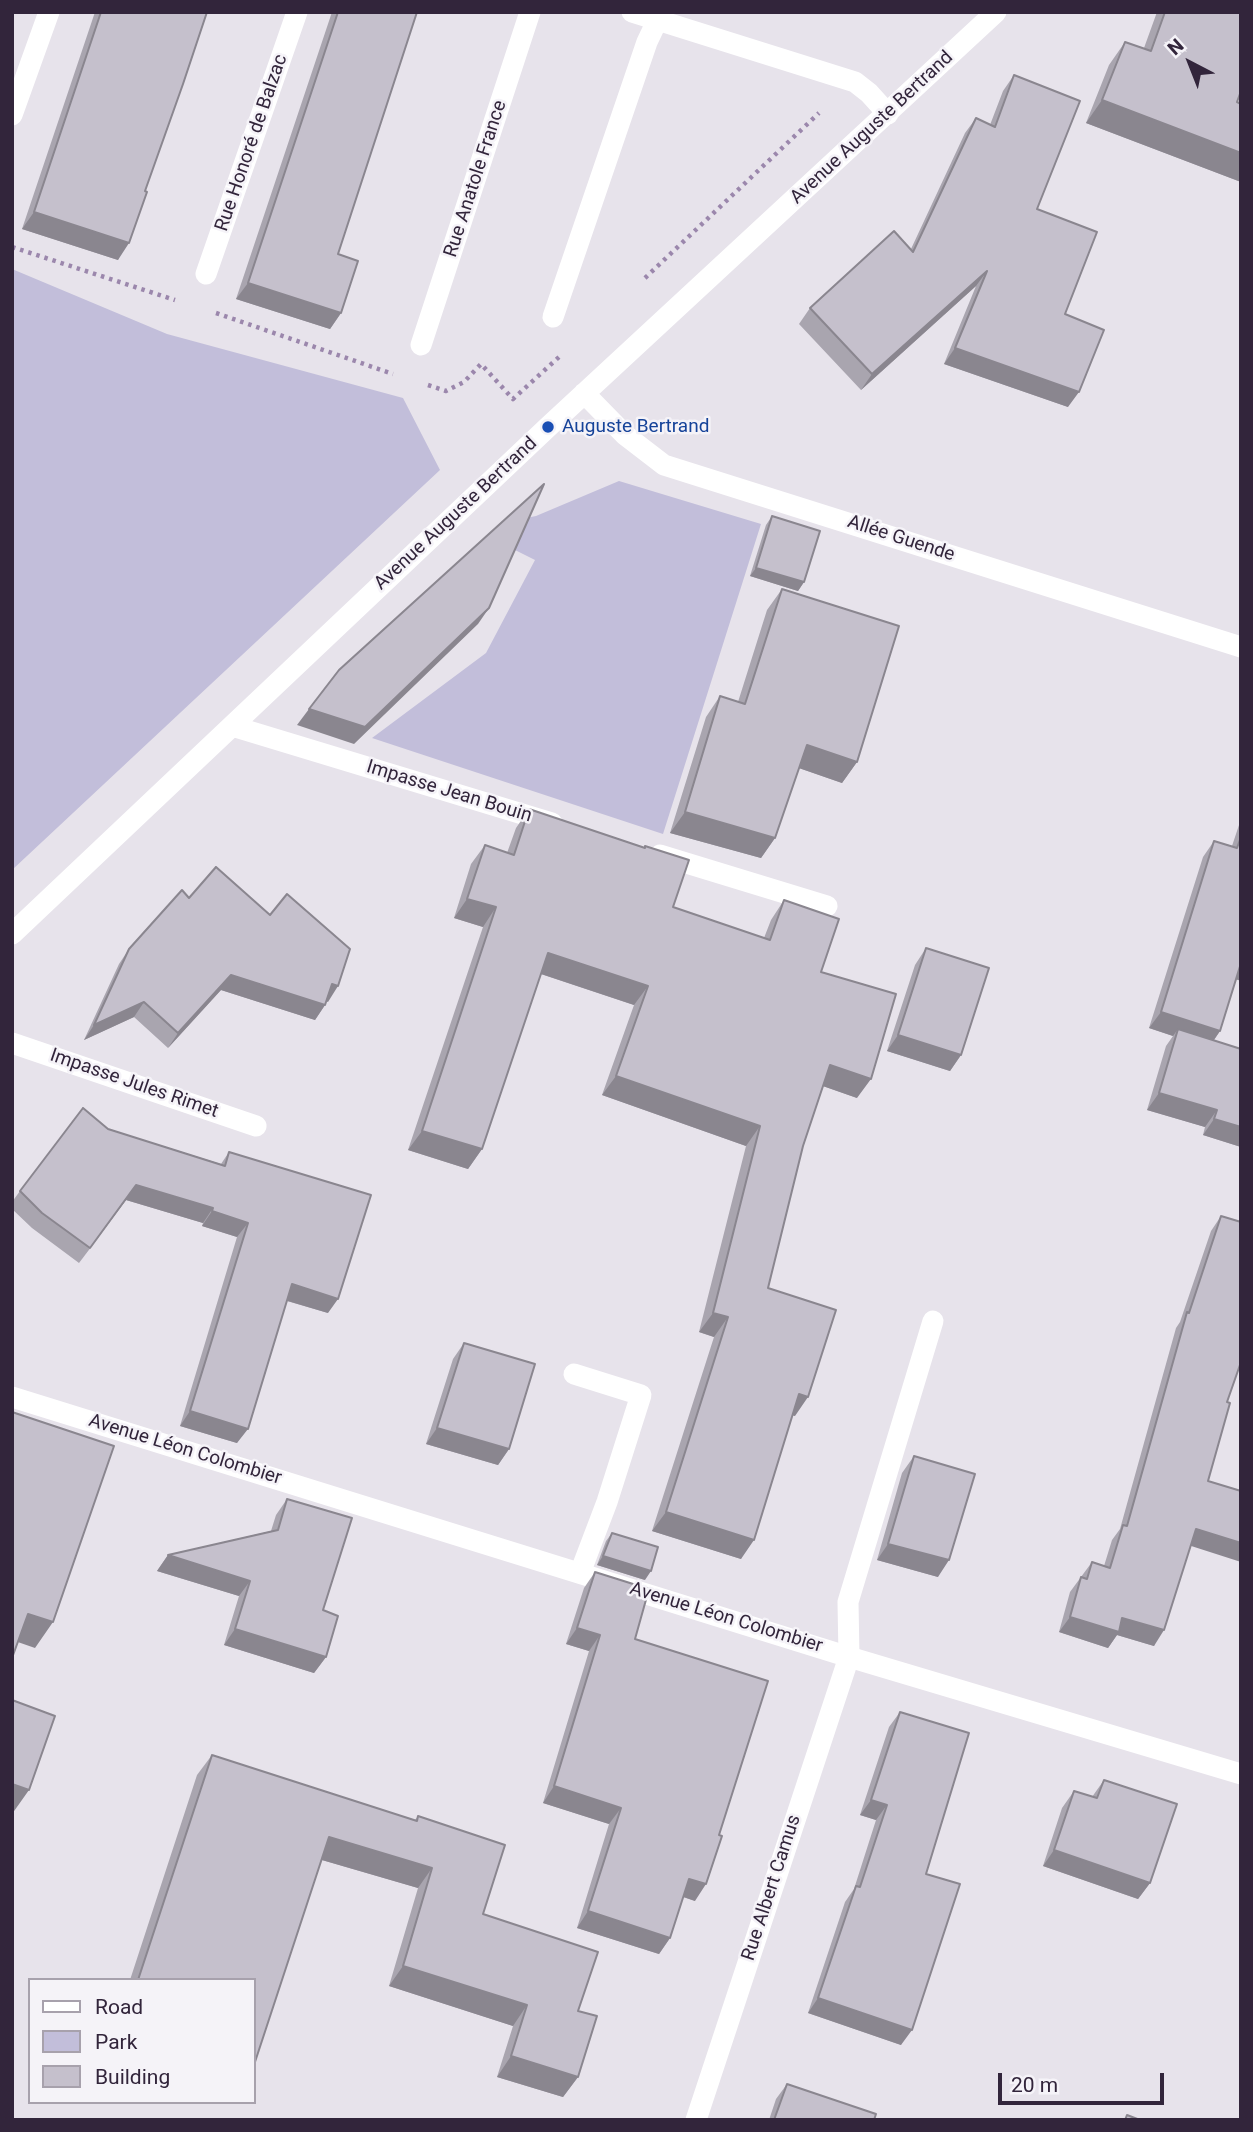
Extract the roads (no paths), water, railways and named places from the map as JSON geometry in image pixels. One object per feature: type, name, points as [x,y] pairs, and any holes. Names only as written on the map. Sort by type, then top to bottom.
[{"type":"street","points":[[12,115],[49,12]]},
{"type":"street","name":"Rue Honoré de Balzac","points":[[206,274],[297,12]]},
{"type":"street","name":"Rue Anatole France","points":[[421,345],[530,12]]},
{"type":"street","points":[[632,12],[855,82],[888,114]]},
{"type":"street","name":"Avenue Auguste Bertrand","points":[[12,934],[584,393],[996,12]]},
{"type":"street","points":[[553,317],[647,42],[657,21]]},
{"type":"street","name":"Allée Guende","points":[[584,393],[625,435],[664,465],[1241,647]]},
{"type":"street","name":"Impasse Jean Bouin","points":[[232,726],[576,830]]},
{"type":"street","points":[[642,850],[827,906]]},
{"type":"street","name":"Impasse Jules Rimet","points":[[12,1043],[257,1126]]},
{"type":"street","name":"Rue Albert Camus","points":[[696,2120],[849,1657],[848,1602],[933,1321]]},
{"type":"street","points":[[573,1374],[641,1395],[607,1502],[580,1573]]},
{"type":"street","name":"Avenue Léon Colombier","points":[[12,1397],[849,1657],[1241,1774]]},
{"type":"place","name":"Auguste Bertrand","points":[[548,427]]}]
